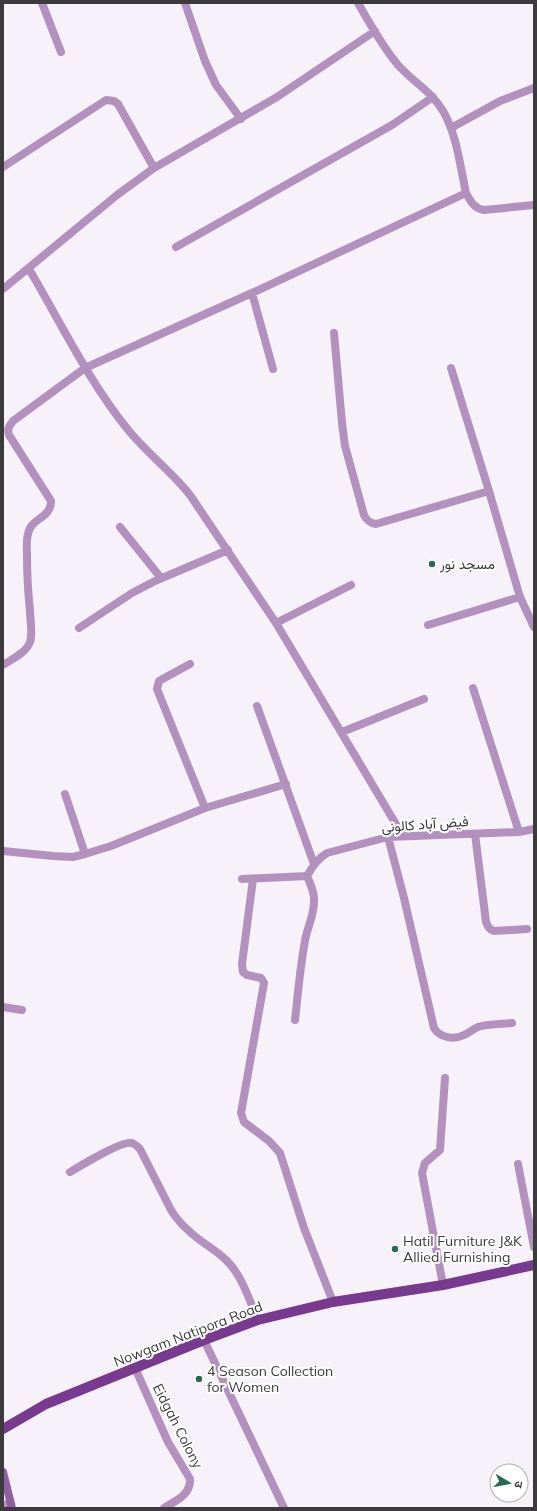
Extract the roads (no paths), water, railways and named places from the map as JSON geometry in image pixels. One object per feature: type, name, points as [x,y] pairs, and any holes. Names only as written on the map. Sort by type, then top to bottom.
[{"type":"main road","name":"Nowgam Natipora Road","points":[[3,1429],[46,1404],[204,1340],[258,1320],[333,1302],[443,1285],[534,1265]]},
{"type":"main road","points":[[3,1472],[8,1506]]},
{"type":"street","points":[[42,3],[61,52]]},
{"type":"street","points":[[185,3],[205,61],[216,85],[241,119]]},
{"type":"street","points":[[358,3],[375,32],[398,64],[433,97],[438,104],[451,128],[466,193],[471,203],[477,208],[484,210],[534,205]]},
{"type":"street","points":[[3,289],[117,195],[154,168],[277,97],[375,32]]},
{"type":"street","points":[[451,128],[500,101],[534,88]]},
{"type":"street","points":[[176,247],[392,125],[433,97]]},
{"type":"street","points":[[3,167],[106,100],[110,99],[118,104],[154,168]]},
{"type":"street","points":[[3,665],[23,652],[31,641],[27,583],[27,536],[29,528],[50,511],[51,501],[9,435],[9,425],[85,368],[252,293],[466,193]]},
{"type":"street","points":[[29,269],[85,368],[129,431],[140,444],[183,486],[228,550],[276,623],[403,836]]},
{"type":"street","points":[[252,293],[273,369]]},
{"type":"street","points":[[334,333],[342,423],[346,446],[366,521],[376,524],[489,492]]},
{"type":"street","points":[[451,368],[520,597],[534,627]]},
{"type":"street","points":[[120,527],[161,578]]},
{"type":"street","points":[[79,628],[132,593],[161,578],[228,550]]},
{"type":"street","points":[[276,623],[351,585]]},
{"type":"street","points":[[428,625],[520,597]]},
{"type":"street","points":[[190,664],[159,681],[158,690],[205,808]]},
{"type":"street","points":[[473,688],[519,832]]},
{"type":"street","points":[[342,732],[424,699]]},
{"type":"street","points":[[257,706],[314,864]]},
{"type":"street","points":[[3,851],[73,857],[111,846],[205,808],[286,784]]},
{"type":"street","points":[[65,794],[85,854]]},
{"type":"street","name":"فیض آباد کالونی","points":[[307,876],[320,857],[327,853],[388,838],[403,836],[519,832],[534,829]]},
{"type":"street","points":[[475,834],[486,922],[490,930],[527,929]]},
{"type":"street","points":[[388,838],[436,1032],[446,1037],[457,1038],[478,1027],[512,1023]]},
{"type":"street","points":[[242,879],[307,876],[312,889],[314,899],[313,912],[303,951],[295,1020]]},
{"type":"street","points":[[253,879],[242,964],[243,972],[247,975],[260,978],[264,983],[241,1117],[244,1122],[280,1153],[304,1228],[333,1302]]},
{"type":"street","points":[[3,1006],[22,1010]]},
{"type":"street","points":[[443,1285],[422,1173],[425,1163],[440,1150],[445,1078]]},
{"type":"street","points":[[70,1172],[121,1144],[132,1143],[137,1146],[177,1219],[190,1232],[226,1260],[235,1270],[258,1320]]},
{"type":"street","points":[[518,1164],[534,1247]]},
{"type":"street","points":[[204,1340],[284,1508]]},
{"type":"street","name":"Eidgah Colony","points":[[135,1368],[168,1442],[190,1479],[190,1485],[186,1494],[164,1508]]},
{"type":"place","name":"مسجد نور","points":[[432,564]]},
{"type":"place","name":"Hatil Furniture J&K Allied Furnishing","points":[[395,1249]]},
{"type":"place","name":"4 Season Collection for Women","points":[[199,1379]]}]
